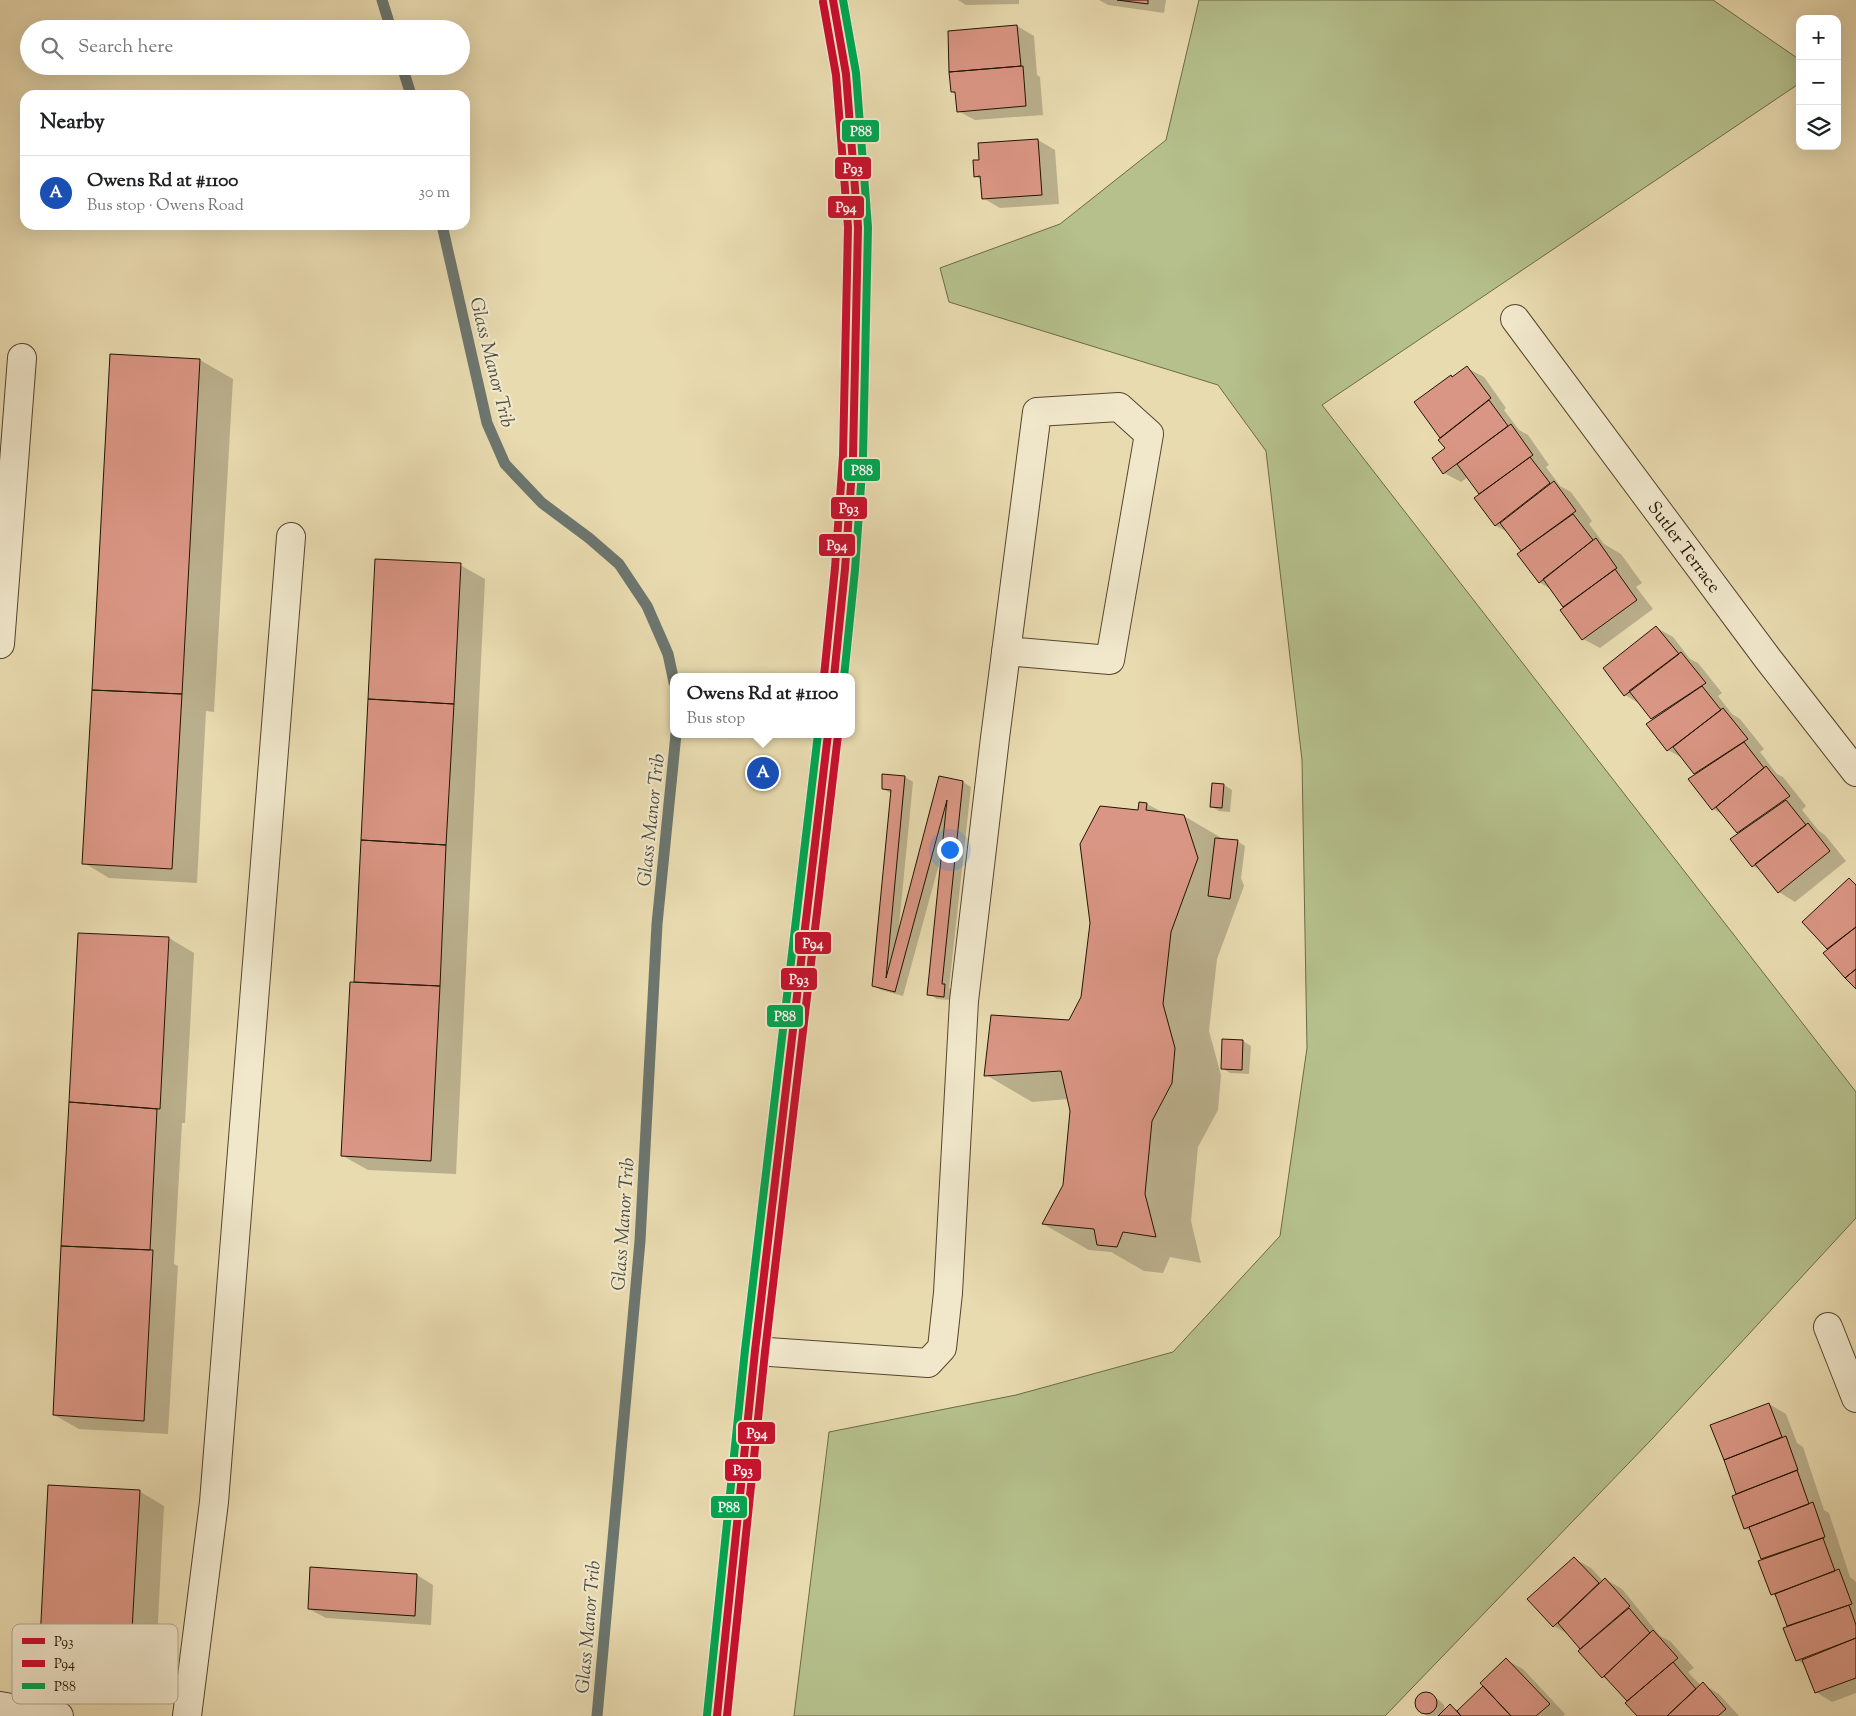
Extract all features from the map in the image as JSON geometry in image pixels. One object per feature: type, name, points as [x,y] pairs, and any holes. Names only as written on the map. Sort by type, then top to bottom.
[{"type":"street","points":[[833,0],[846,74],[858,227],[853,456],[845,569],[834,673]]},
{"type":"street","name":"Sutler Terrace","points":[[1515,319],[1851,757]]},
{"type":"street","points":[[0,644],[22,358]]},
{"type":"street","points":[[755,1351],[928,1363],[942,1348],[948,1293],[964,1001],[1006,651],[1037,412],[1119,407],[1149,434],[1110,660],[1006,651]]},
{"type":"street","points":[[187,1716],[214,1502],[291,537]]},
{"type":"street","points":[[717,1716],[755,1351],[828,738]]},
{"type":"street","points":[[1828,1327],[1856,1398]]},
{"type":"street","points":[[0,1706],[59,1716]]},
{"type":"green space","points":[[1199,0],[1713,0],[1796,57],[1796,86],[1322,405],[1856,1092],[1856,1218],[1652,1439],[1385,1716],[794,1716],[829,1432],[1016,1395],[1173,1352],[1280,1236],[1307,1048],[1302,760],[1266,451],[1218,385],[949,302],[940,268],[1060,224],[1166,140]]},
{"type":"building","points":[[1117,0],[1148,0],[1148,4]]},
{"type":"building","points":[[1017,25],[1021,66],[949,72],[948,31]]},
{"type":"building","points":[[1023,66],[1026,106],[957,112],[955,92],[951,92],[949,72]]},
{"type":"building","points":[[1038,139],[1042,195],[982,199],[980,176],[974,177],[973,160],[979,160],[978,143]]},
{"type":"building","points":[[110,354],[200,359],[182,694],[92,690]]},
{"type":"building","points":[[1467,366],[1491,398],[1440,438],[1414,402],[1451,375],[1452,377]]},
{"type":"building","points":[[1489,400],[1508,426],[1443,474],[1432,458],[1445,448],[1438,440]]},
{"type":"building","points":[[1511,424],[1533,455],[1479,494],[1457,464]]},
{"type":"building","points":[[1530,457],[1550,483],[1495,526],[1474,498]]},
{"type":"building","points":[[1554,481],[1576,511],[1521,551],[1500,523]]},
{"type":"building","points":[[1573,514],[1593,540],[1539,583],[1517,554]]},
{"type":"building","points":[[1596,538],[1617,568],[1563,607],[1543,579]]},
{"type":"building","points":[[375,559],[461,563],[454,704],[368,699]]},
{"type":"building","points":[[1615,569],[1637,600],[1582,640],[1560,610]]},
{"type":"building","points":[[1656,626],[1679,654],[1624,696],[1603,668]]},
{"type":"building","points":[[1681,652],[1706,683],[1651,719],[1629,691]]},
{"type":"building","points":[[1702,686],[1721,710],[1667,751],[1646,724]]},
{"type":"building","points":[[92,690],[182,694],[172,869],[82,864]]},
{"type":"building","points":[[368,699],[454,704],[446,845],[361,840]]},
{"type":"building","points":[[1723,708],[1748,739],[1694,774],[1673,747]]},
{"type":"building","points":[[1744,742],[1764,768],[1712,810],[1688,779]]},
{"type":"building","points":[[1766,766],[1790,796],[1737,833],[1716,807]]},
{"type":"building","points":[[882,774],[905,776],[886,978],[939,776],[963,781],[942,984],[945,984],[944,997],[927,995],[947,800],[895,992],[872,986],[891,790],[882,789]]},
{"type":"building","points":[[1212,783],[1224,784],[1222,808],[1210,807]]},
{"type":"building","points":[[1786,800],[1806,825],[1752,867],[1730,839]]},
{"type":"building","points":[[1139,802],[1147,803],[1146,810],[1184,815],[1198,858],[1171,932],[1163,1004],[1175,1048],[1172,1083],[1152,1121],[1145,1194],[1156,1237],[1123,1232],[1117,1247],[1097,1245],[1094,1229],[1042,1224],[1063,1185],[1070,1111],[1061,1071],[984,1076],[991,1015],[1069,1020],[1081,997],[1090,923],[1080,844],[1100,806],[1138,810]]},
{"type":"building","points":[[1808,823],[1830,851],[1778,893],[1755,864]]},
{"type":"building","points":[[1215,838],[1238,840],[1230,899],[1208,896]]},
{"type":"building","points":[[361,840],[446,845],[440,986],[354,982]]},
{"type":"building","points":[[1849,878],[1856,885],[1856,927],[1827,949],[1802,922]]},
{"type":"building","points":[[1856,927],[1856,969],[1845,978],[1823,953]]},
{"type":"building","points":[[78,933],[169,937],[160,1109],[69,1102]]},
{"type":"building","points":[[1856,969],[1856,989],[1845,978]]},
{"type":"building","points":[[350,982],[440,986],[431,1161],[341,1156]]},
{"type":"building","points":[[1222,1039],[1243,1040],[1242,1070],[1221,1069]]},
{"type":"building","points":[[69,1102],[157,1109],[150,1250],[61,1246]]},
{"type":"building","points":[[61,1246],[153,1250],[144,1421],[53,1415]]},
{"type":"building","points":[[1769,1403],[1782,1437],[1724,1460],[1710,1425]]},
{"type":"building","points":[[1786,1436],[1798,1470],[1736,1494],[1724,1460]]},
{"type":"building","points":[[1797,1470],[1809,1504],[1744,1529],[1732,1496]]},
{"type":"building","points":[[48,1485],[140,1490],[132,1624],[41,1624]]},
{"type":"building","points":[[1813,1502],[1825,1537],[1761,1559],[1749,1527]]},
{"type":"building","points":[[1823,1538],[1835,1571],[1771,1595],[1758,1561]]},
{"type":"building","points":[[1574,1557],[1599,1583],[1553,1627],[1527,1599]]},
{"type":"building","points":[[310,1567],[417,1574],[415,1616],[308,1609]]},
{"type":"building","points":[[1839,1569],[1852,1604],[1787,1626],[1775,1594]]},
{"type":"building","points":[[1605,1578],[1630,1606],[1580,1649],[1558,1623]]},
{"type":"building","points":[[1849,1605],[1856,1625],[1856,1638],[1796,1661],[1783,1628]]},
{"type":"building","points":[[1629,1608],[1650,1633],[1602,1678],[1578,1651]]},
{"type":"building","points":[[1653,1630],[1678,1658],[1627,1701],[1604,1676]]},
{"type":"building","points":[[1856,1638],[1856,1678],[1815,1693],[1802,1660]]},
{"type":"building","points":[[1506,1658],[1550,1704],[1536,1716],[1511,1716],[1480,1683]]},
{"type":"building","points":[[1673,1662],[1696,1689],[1667,1716],[1637,1716],[1625,1703]]},
{"type":"building","points":[[1703,1682],[1726,1709],[1718,1716],[1667,1716]]},
{"type":"building","points":[[1483,1686],[1511,1716],[1461,1716],[1457,1711]]},
{"type":"building","points":[[1426,1692],[1434,1695],[1437,1703],[1434,1711],[1426,1714],[1418,1711],[1415,1703],[1418,1695]]},
{"type":"building","points":[[1450,1704],[1461,1716],[1438,1716]]},
{"type":"waterway","name":"Glass Manor Trib","points":[[382,0],[388,20]]},
{"type":"waterway","name":"Glass Manor Trib","points":[[405,75],[409,90]]},
{"type":"waterway","name":"Glass Manor Trib","points":[[443,230],[487,423],[505,464],[542,503],[589,538],[619,564],[647,606],[668,654],[672,673]]},
{"type":"waterway","name":"Glass Manor Trib","points":[[597,1716],[640,1241],[657,924],[676,738]]},
{"type":"transit line","name":"P93","points":[[833,0],[846,74],[858,227],[853,456],[845,569],[834,673]]},
{"type":"transit line","name":"P88","points":[[843,0],[856,73],[868,227],[863,457],[855,570],[844,673]]},
{"type":"transit line","name":"P94","points":[[823,2],[836,75],[848,227],[843,456],[835,568],[824,673]]},
{"type":"transit line","name":"P88","points":[[707,1715],[745,1350],[818,738]]},
{"type":"transit line","name":"P93","points":[[717,1716],[755,1351],[828,738]]},
{"type":"transit line","name":"P94","points":[[727,1716],[765,1352],[838,738]]},
{"type":"place","name":"Owens Rd at #1100","points":[[763,773]]}]
